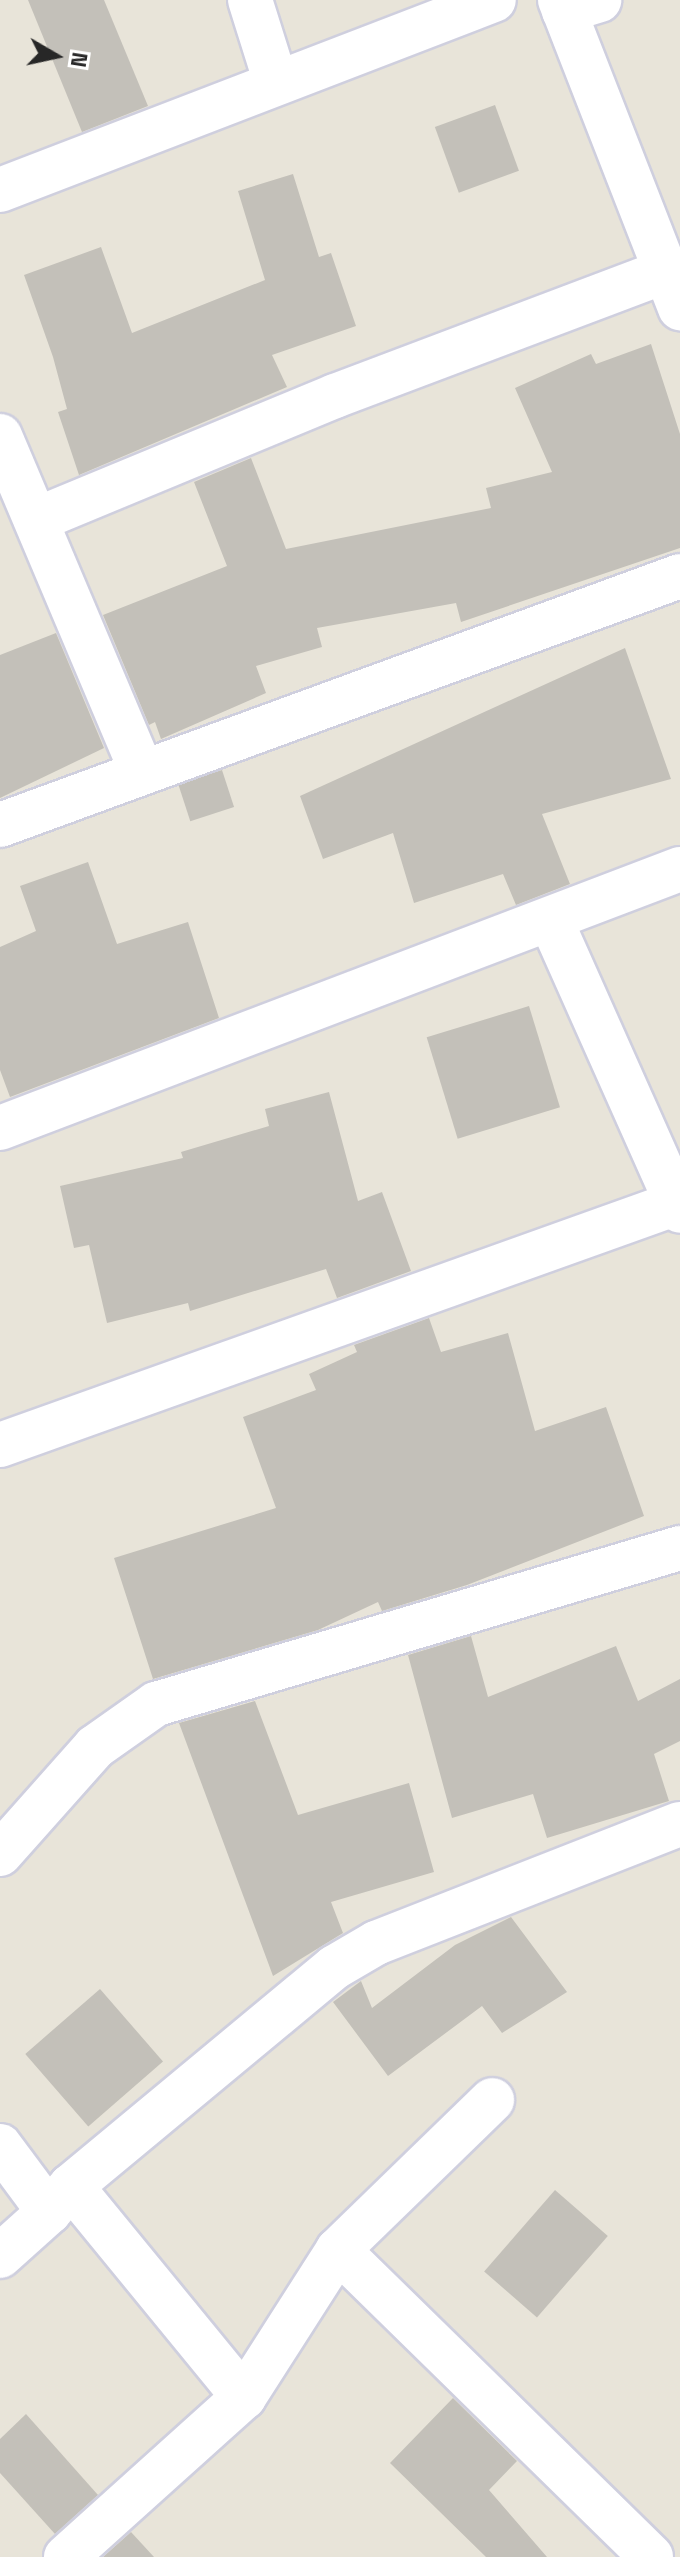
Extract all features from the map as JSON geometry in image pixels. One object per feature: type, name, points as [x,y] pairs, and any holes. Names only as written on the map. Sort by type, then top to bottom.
[{"type":"street","points":[[250,0],[276,83]]},
{"type":"street","points":[[0,190],[494,0]]},
{"type":"street","points":[[38,519],[335,396],[672,290],[666,219],[574,4]]},
{"type":"street","points":[[0,436],[38,519],[141,770]]},
{"type":"street","points":[[0,825],[141,770],[680,576]]},
{"type":"street","points":[[0,1128],[552,923],[680,869]]},
{"type":"street","points":[[0,1445],[678,1207],[552,923]]},
{"type":"street","points":[[0,1854],[95,1747],[156,1704],[680,1548]]},
{"type":"street","points":[[0,2256],[60,2199],[345,1961],[680,1824]]},
{"type":"street","points":[[66,2557],[244,2397],[338,2250],[492,2100]]},
{"type":"street","points":[[0,2146],[60,2199],[244,2397]]},
{"type":"street","points":[[338,2250],[651,2557]]},
{"type":"building","points":[[28,0],[104,0],[148,106],[82,132]]},
{"type":"building","points":[[495,105],[519,171],[459,193],[435,127]]},
{"type":"building","points":[[293,174],[319,257],[331,253],[356,326],[272,355],[287,387],[79,475],[58,412],[67,409],[53,357],[24,275],[101,247],[132,333],[265,280],[238,191]]},
{"type":"building","points":[[651,344],[680,434],[680,548],[461,622],[456,603],[317,628],[322,647],[256,666],[266,693],[161,739],[155,722],[149,725],[103,615],[227,566],[194,482],[251,458],[286,549],[491,508],[486,488],[552,472],[515,388],[591,354],[596,364]]},
{"type":"building","points":[[56,633],[104,748],[0,798],[0,655]]},
{"type":"building","points":[[625,648],[671,779],[542,814],[570,884],[516,905],[503,874],[414,903],[393,833],[323,859],[300,796]]},
{"type":"building","points":[[222,770],[234,807],[190,821],[178,784]]},
{"type":"building","points":[[88,862],[117,944],[188,922],[219,1018],[10,1097],[0,1070],[0,947],[36,931],[20,886]]},
{"type":"building","points":[[529,1006],[560,1107],[458,1139],[427,1037]]},
{"type":"building","points":[[329,1092],[358,1201],[382,1192],[411,1271],[337,1298],[326,1269],[190,1311],[188,1303],[107,1323],[89,1245],[74,1248],[60,1186],[183,1158],[181,1152],[269,1126],[265,1109]]},
{"type":"building","points":[[429,1318],[441,1352],[508,1333],[535,1431],[606,1407],[644,1516],[467,1585],[382,1611],[378,1602],[318,1630],[153,1679],[114,1558],[276,1508],[243,1417],[316,1390],[309,1374],[357,1352],[354,1345]]},
{"type":"building","points":[[471,1636],[488,1697],[616,1646],[638,1701],[680,1679],[680,1741],[654,1754],[669,1801],[547,1838],[533,1794],[452,1818],[408,1655]]},
{"type":"building","points":[[255,1701],[298,1815],[409,1783],[434,1872],[331,1902],[343,1933],[273,1976],[179,1723]]},
{"type":"building","points":[[511,1917],[567,1992],[502,2033],[482,2006],[388,2076],[333,2002],[361,1981],[372,2008],[455,1945]]},
{"type":"building","points":[[100,1989],[163,2061],[88,2126],[25,2054]]},
{"type":"building","points":[[555,2190],[608,2236],[537,2317],[484,2272]]},
{"type":"building","points":[[453,2398],[517,2461],[489,2490],[547,2557],[486,2557],[390,2463]]},
{"type":"building","points":[[26,2414],[98,2495],[55,2534],[0,2473],[0,2439]]},
{"type":"building","points":[[131,2532],[154,2557],[103,2557]]}]
